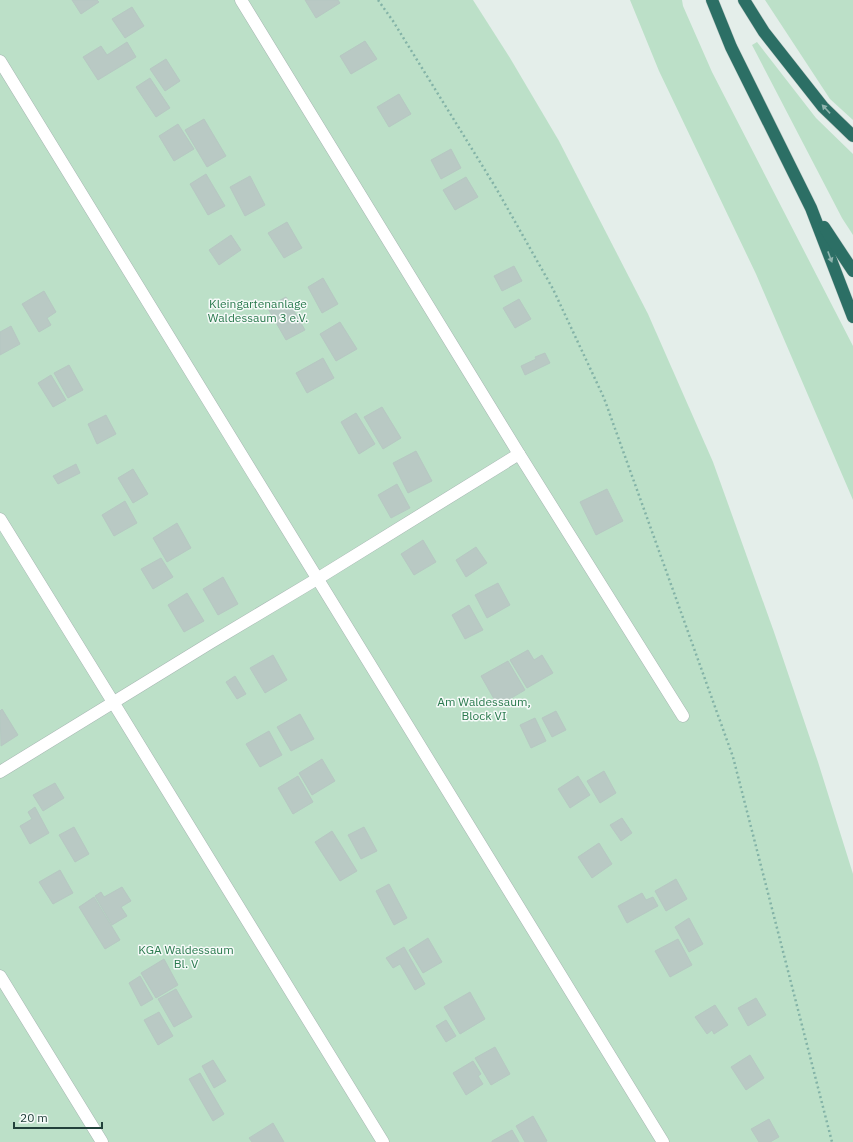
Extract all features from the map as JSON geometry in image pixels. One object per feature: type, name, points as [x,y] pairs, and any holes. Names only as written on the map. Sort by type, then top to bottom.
[{"type":"highway","points":[[712,0],[732,47],[811,208],[853,317]]},
{"type":"highway","points":[[744,0],[764,32],[823,107],[853,136]]},
{"type":"highway","points":[[811,208],[853,271]]},
{"type":"lane","points":[[241,0],[519,454],[682,716]]},
{"type":"lane","points":[[0,61],[663,1142]]},
{"type":"lane","points":[[0,772],[519,454]]},
{"type":"lane","points":[[0,519],[114,702],[383,1142]]},
{"type":"lane","points":[[0,976],[102,1142]]},
{"type":"path","points":[[378,0],[393,21],[496,188],[553,289],[604,398],[733,757],[832,1142]]},
{"type":"green space","points":[[0,0],[473,0],[510,58],[559,141],[648,314],[713,462],[774,632],[818,762],[853,874],[853,1142],[0,1142]]},
{"type":"green space","points":[[630,0],[682,0],[683,6],[712,72],[853,346],[853,500],[756,274],[659,71]]},
{"type":"green space","points":[[765,0],[853,0],[853,120],[830,99]]},
{"type":"green space","points":[[757,42],[816,118],[853,154],[853,235],[842,218],[752,45]]},
{"type":"building","points":[[72,0],[97,0],[99,2],[81,14]]},
{"type":"building","points":[[305,0],[338,0],[340,3],[316,18]]},
{"type":"building","points":[[132,7],[144,26],[125,38],[112,19]]},
{"type":"building","points":[[365,41],[377,59],[351,74],[340,56]]},
{"type":"building","points":[[127,42],[136,57],[98,80],[83,57],[101,46],[107,55]]},
{"type":"building","points":[[166,59],[180,81],[165,91],[150,69]]},
{"type":"building","points":[[150,78],[170,108],[156,117],[136,87]]},
{"type":"building","points":[[399,94],[411,114],[389,127],[377,107]]},
{"type":"building","points":[[204,119],[226,156],[207,167],[185,130]]},
{"type":"building","points":[[178,124],[194,149],[174,161],[159,136]]},
{"type":"building","points":[[451,149],[461,168],[441,179],[431,160]]},
{"type":"building","points":[[206,174],[225,206],[208,215],[190,184]]},
{"type":"building","points":[[250,176],[265,205],[245,216],[230,187]]},
{"type":"building","points":[[466,177],[478,197],[455,210],[443,190]]},
{"type":"building","points":[[287,222],[302,248],[284,258],[268,233]]},
{"type":"building","points":[[231,235],[241,250],[219,265],[209,250]]},
{"type":"building","points":[[514,266],[522,281],[502,291],[494,276]]},
{"type":"building","points":[[323,278],[338,304],[322,313],[308,287]]},
{"type":"building","points":[[44,291],[56,312],[47,318],[51,325],[39,332],[22,304]]},
{"type":"building","points":[[286,297],[305,330],[286,340],[267,307]]},
{"type":"building","points":[[519,299],[531,319],[515,328],[503,308]]},
{"type":"building","points":[[340,322],[357,349],[336,361],[320,334]]},
{"type":"building","points":[[11,326],[20,344],[0,355],[0,332]]},
{"type":"building","points":[[545,353],[550,363],[525,375],[521,366],[536,359],[535,357]]},
{"type":"building","points":[[323,358],[334,378],[307,393],[296,373]]},
{"type":"building","points":[[69,365],[83,390],[68,398],[54,373]]},
{"type":"building","points":[[51,375],[66,400],[53,407],[38,383]]},
{"type":"building","points":[[382,407],[401,438],[383,449],[364,417]]},
{"type":"building","points":[[356,413],[375,444],[359,454],[341,422]]},
{"type":"building","points":[[106,415],[116,434],[97,444],[88,424]]},
{"type":"building","points":[[416,451],[432,481],[408,493],[393,463]]},
{"type":"building","points":[[76,464],[80,473],[58,484],[53,476]]},
{"type":"building","points":[[133,469],[148,494],[133,503],[118,478]]},
{"type":"building","points":[[397,484],[410,508],[391,518],[378,495]]},
{"type":"building","points":[[607,489],[623,521],[596,535],[580,502]]},
{"type":"building","points":[[125,501],[137,523],[114,536],[102,515]]},
{"type":"building","points":[[177,523],[191,548],[167,562],[153,538]]},
{"type":"building","points":[[423,540],[436,562],[414,575],[401,554]]},
{"type":"building","points":[[476,547],[487,563],[466,577],[456,560]]},
{"type":"building","points":[[161,558],[173,577],[153,589],[141,569]]},
{"type":"building","points":[[223,577],[238,604],[218,615],[203,589]]},
{"type":"building","points":[[498,583],[510,605],[487,618],[475,595]]},
{"type":"building","points":[[187,593],[204,621],[184,632],[168,605]]},
{"type":"building","points":[[469,605],[483,630],[465,639],[452,615]]},
{"type":"building","points":[[528,650],[534,660],[542,655],[553,673],[527,688],[510,660]]},
{"type":"building","points":[[273,655],[287,680],[265,693],[250,668]]},
{"type":"building","points":[[508,661],[525,690],[498,706],[481,676]]},
{"type":"building","points":[[235,676],[246,694],[237,699],[226,682]]},
{"type":"building","points":[[2,709],[18,735],[1,746],[0,711]]},
{"type":"building","points":[[556,711],[566,730],[552,737],[542,718]]},
{"type":"building","points":[[300,714],[314,739],[291,751],[277,727]]},
{"type":"building","points":[[535,718],[546,741],[531,748],[520,725]]},
{"type":"building","points":[[269,731],[282,755],[260,767],[246,744]]},
{"type":"building","points":[[322,759],[335,781],[312,795],[299,773]]},
{"type":"building","points":[[604,771],[616,793],[600,803],[587,781]]},
{"type":"building","points":[[298,776],[313,802],[293,814],[278,788]]},
{"type":"building","points":[[578,776],[590,795],[570,808],[558,789]]},
{"type":"building","points":[[55,783],[64,798],[43,811],[33,795]]},
{"type":"building","points":[[35,807],[49,833],[30,844],[20,826],[32,819],[28,812]]},
{"type":"building","points":[[622,818],[632,833],[621,841],[610,825]]},
{"type":"building","points":[[74,827],[89,854],[75,862],[59,835]]},
{"type":"building","points":[[364,827],[377,851],[361,859],[348,835]]},
{"type":"building","points":[[332,831],[357,871],[340,881],[315,842]]},
{"type":"building","points":[[599,843],[612,864],[592,878],[578,857]]},
{"type":"building","points":[[60,870],[73,893],[53,904],[39,882]]},
{"type":"building","points":[[676,879],[687,899],[666,911],[655,891]]},
{"type":"building","points":[[389,884],[407,918],[394,925],[376,891]]},
{"type":"building","points":[[122,887],[131,901],[121,907],[127,916],[112,925],[95,896],[101,892],[104,897]]},
{"type":"building","points":[[642,893],[646,900],[653,897],[658,906],[627,923],[618,906]]},
{"type":"building","points":[[94,897],[120,940],[105,949],[79,907]]},
{"type":"building","points":[[689,918],[703,944],[689,952],[675,927]]},
{"type":"building","points":[[428,938],[442,962],[423,973],[409,950]]},
{"type":"building","points":[[678,939],[692,965],[670,977],[655,951]]},
{"type":"building","points":[[404,947],[425,984],[415,990],[400,964],[393,968],[386,958]]},
{"type":"building","points":[[164,959],[178,985],[156,998],[141,973]]},
{"type":"building","points":[[140,976],[153,999],[141,1006],[129,983]]},
{"type":"building","points":[[176,989],[192,1017],[174,1027],[158,999]]},
{"type":"building","points":[[470,992],[485,1019],[460,1034],[444,1007]]},
{"type":"building","points":[[756,998],[766,1015],[748,1026],[738,1008]]},
{"type":"building","points":[[715,1005],[728,1025],[714,1034],[712,1030],[707,1034],[695,1017]]},
{"type":"building","points":[[159,1012],[173,1036],[158,1045],[144,1020]]},
{"type":"building","points":[[446,1020],[456,1036],[446,1042],[436,1026]]},
{"type":"building","points":[[495,1047],[510,1074],[491,1085],[475,1058]]},
{"type":"building","points":[[750,1055],[764,1078],[746,1090],[731,1067]]},
{"type":"building","points":[[213,1060],[226,1081],[214,1088],[202,1066]]},
{"type":"building","points":[[473,1061],[481,1074],[478,1076],[483,1084],[466,1095],[453,1073]]},
{"type":"building","points":[[200,1073],[224,1114],[213,1121],[189,1079]]},
{"type":"building","points":[[533,1116],[547,1141],[525,1142],[516,1126]]},
{"type":"building","points":[[769,1119],[779,1137],[770,1142],[759,1142],[751,1129]]},
{"type":"building","points":[[273,1123],[284,1142],[252,1142],[249,1138]]},
{"type":"building","points":[[512,1130],[519,1142],[492,1142],[492,1141]]},
{"type":"park label","name":"Kleingartenanlage Waldessaum 3 e.V.","points":[[258,310]]},
{"type":"park label","name":"Am Waldessaum, Block VI","points":[[484,708]]},
{"type":"park label","name":"KGA Waldessaum Bl. V","points":[[186,956]]}]
